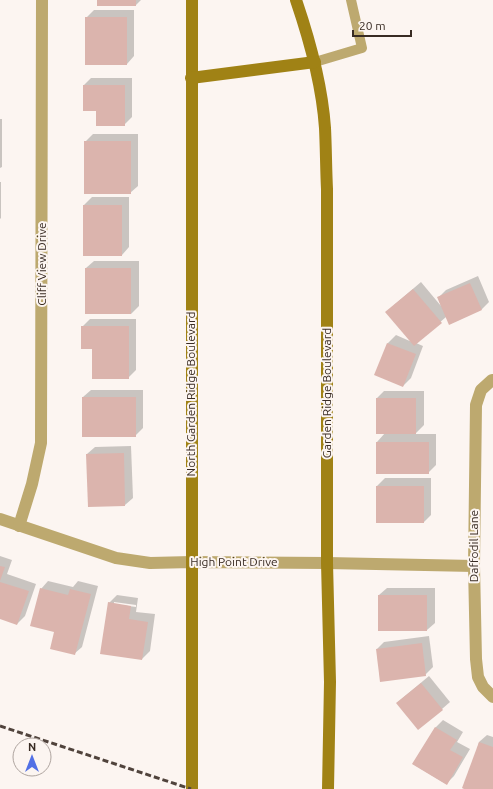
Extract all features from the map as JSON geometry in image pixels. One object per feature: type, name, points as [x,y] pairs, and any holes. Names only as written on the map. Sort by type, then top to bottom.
[{"type":"main road","name":"North Garden Ridge Boulevard","points":[[192,0],[192,789]]},
{"type":"main road","name":"Garden Ridge Boulevard","points":[[296,0],[315,62],[321,93],[325,127],[327,563],[330,682],[328,789]]},
{"type":"main road","points":[[191,78],[315,62]]},
{"type":"street","name":"Cliff View Drive","points":[[19,526],[32,484],[41,443],[42,0]]},
{"type":"street","name":"Daffodil Lane","points":[[493,380],[481,390],[476,405],[474,566],[476,659],[478,677],[483,687],[493,697]]},
{"type":"street","name":"High Point Drive","points":[[0,519],[116,558],[150,562],[474,566]]},
{"type":"lane","points":[[315,62],[362,48],[351,0]]},
{"type":"building","points":[[97,0],[136,0],[136,6],[97,6]]},
{"type":"building","points":[[85,17],[127,17],[127,65],[85,65]]},
{"type":"building","points":[[83,85],[125,85],[125,126],[96,126],[96,111],[83,111]]},
{"type":"building","points":[[84,141],[131,141],[131,194],[84,194]]},
{"type":"building","points":[[83,205],[122,205],[122,256],[83,256]]},
{"type":"building","points":[[85,268],[131,268],[131,314],[85,314]]},
{"type":"building","points":[[470,283],[482,310],[449,325],[437,297]]},
{"type":"building","points":[[413,289],[442,323],[414,346],[385,312]]},
{"type":"building","points":[[81,326],[129,326],[129,379],[92,379],[92,349],[81,349]]},
{"type":"building","points":[[387,343],[416,354],[403,387],[374,375]]},
{"type":"building","points":[[82,397],[136,397],[136,437],[82,437]]},
{"type":"building","points":[[376,398],[416,398],[416,434],[376,434]]},
{"type":"building","points":[[376,442],[429,442],[429,474],[376,474]]},
{"type":"building","points":[[124,453],[125,506],[88,507],[86,454]]},
{"type":"building","points":[[376,486],[424,486],[424,523],[376,523]]},
{"type":"building","points":[[0,566],[5,567],[0,581]]},
{"type":"building","points":[[0,582],[29,591],[17,625],[0,619]]},
{"type":"building","points":[[40,588],[68,595],[70,589],[91,594],[75,655],[50,649],[54,632],[30,626]]},
{"type":"building","points":[[378,595],[427,595],[427,631],[378,631]]},
{"type":"building","points":[[108,602],[131,606],[129,619],[148,622],[142,660],[100,654]]},
{"type":"building","points":[[422,643],[426,676],[380,682],[376,649]]},
{"type":"building","points":[[421,683],[443,710],[418,730],[396,703]]},
{"type":"building","points":[[435,727],[457,740],[450,750],[463,757],[447,785],[412,764]]},
{"type":"building","points":[[479,742],[493,747],[493,789],[464,789],[462,788]]},
{"type":"railway","points":[[0,726],[191,789]]}]
